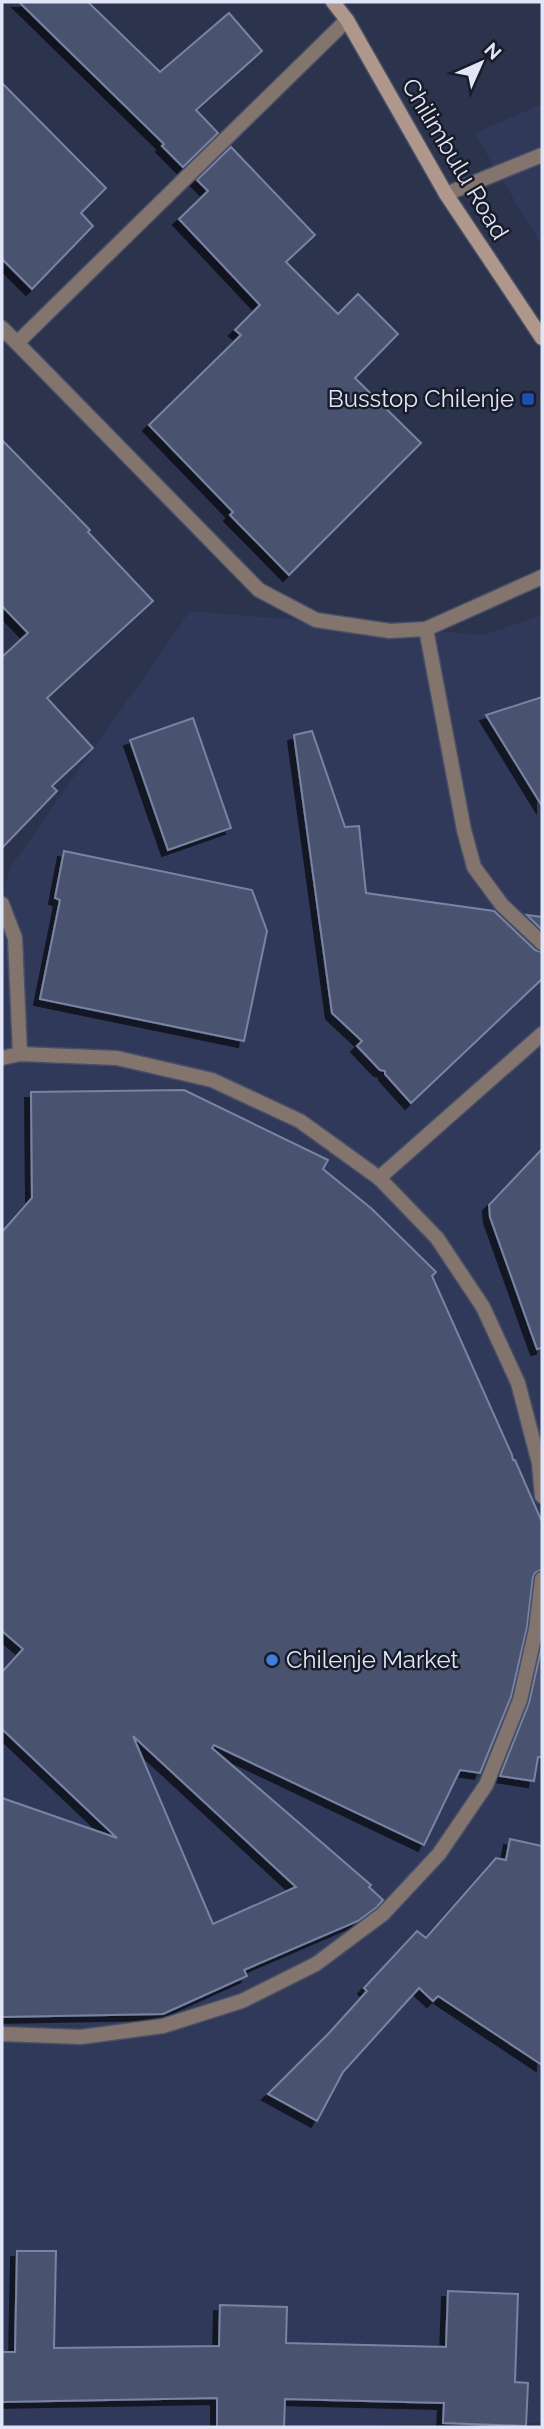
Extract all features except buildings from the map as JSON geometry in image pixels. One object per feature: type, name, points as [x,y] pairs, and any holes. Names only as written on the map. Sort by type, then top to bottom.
[{"type":"main road","name":"Chilimbulu Road","points":[[333,2],[446,194],[542,338]]},
{"type":"street","points":[[17,343],[346,20]]},
{"type":"street","points":[[446,194],[542,155]]},
{"type":"street","points":[[2,328],[259,590],[316,620],[390,631],[426,629],[542,577]]},
{"type":"street","points":[[426,629],[464,830],[474,867],[502,905],[542,943]]},
{"type":"street","points":[[2,904],[15,938],[20,1054]]},
{"type":"street","points":[[379,1178],[542,1034]]},
{"type":"street","points":[[2,1058],[20,1054],[117,1058],[212,1080],[300,1121],[379,1178],[437,1238],[483,1307],[518,1383],[539,1463],[542,1496]]},
{"type":"street","points":[[2,2034],[81,2037],[163,2026],[242,2001],[316,1964],[383,1914],[439,1854],[486,1785],[520,1700],[536,1629],[542,1579]]},
{"type":"shaded area","points":[[542,104],[542,246],[474,133]]},
{"type":"shaded area","name":"Chilenje Market","points":[[190,611],[483,635],[542,615],[542,2422],[270,2427],[2,2427],[2,898],[10,868]]},
{"type":"place","name":"Busstop Chilenje","points":[[528,399]]},
{"type":"place","name":"Chilenje Market","points":[[272,1660]]}]
